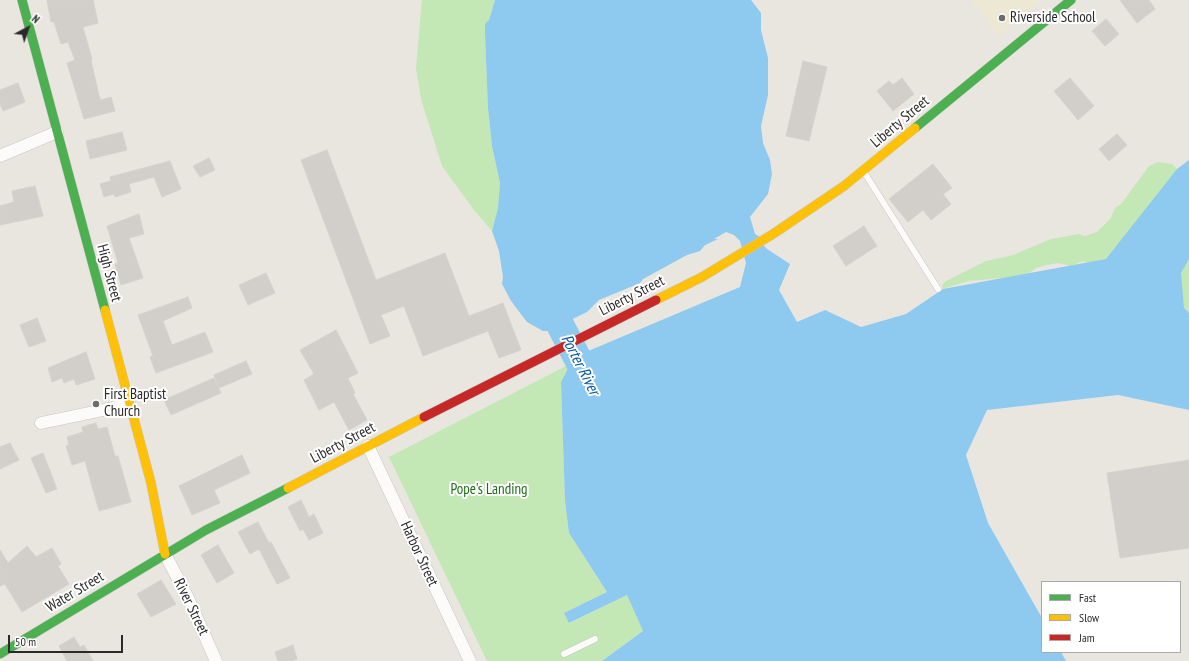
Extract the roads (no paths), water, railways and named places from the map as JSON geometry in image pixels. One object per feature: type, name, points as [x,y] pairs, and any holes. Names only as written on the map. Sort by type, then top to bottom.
[{"type":"street","name":"High Street","points":[[22,0],[151,483],[165,554]]},
{"type":"street","name":"Liberty Street","points":[[165,554],[206,530],[368,446],[702,277],[773,234],[844,186],[1071,0]]},
{"type":"street","points":[[0,156],[57,132]]},
{"type":"street","points":[[40,423],[113,408],[129,402]]},
{"type":"street","name":"Harbor Street","points":[[368,446],[470,661]]},
{"type":"street","name":"Water Street","points":[[0,654],[165,554]]},
{"type":"street","name":"River Street","points":[[165,554],[188,598],[216,661]]},
{"type":"lane","points":[[863,170],[938,289]]},
{"type":"lane","points":[[564,654],[595,639]]},
{"type":"water","points":[[495,0],[751,0],[761,13],[761,30],[768,58],[768,95],[761,126],[763,143],[770,160],[772,174],[768,194],[750,217],[755,234],[760,237],[761,243],[767,249],[790,264],[779,290],[797,322],[825,310],[861,327],[906,314],[943,289],[1106,259],[1177,169],[1189,160],[1189,259],[1181,273],[1184,308],[1189,313],[1189,410],[1118,395],[987,410],[966,455],[988,523],[1041,616],[1041,653],[1062,653],[1066,661],[602,661],[643,631],[627,595],[569,623],[564,613],[607,592],[569,533],[565,501],[561,382],[574,357],[740,287],[746,263],[740,241],[734,235],[726,232],[714,239],[718,239],[705,245],[700,251],[687,255],[643,279],[640,283],[599,300],[587,312],[548,331],[543,331],[527,322],[511,301],[502,284],[503,277],[499,251],[492,231],[498,208],[500,183],[492,146],[488,108],[485,24],[489,20]]},
{"type":"waterway","name":"Porter River","points":[[543,292],[594,390]]},
{"type":"place","name":"Riverside School","points":[[1002,18]]},
{"type":"place","name":"First Baptist Church","points":[[96,404]]},
{"type":"park label","name":"Pope's Landing","points":[[489,490]]}]
